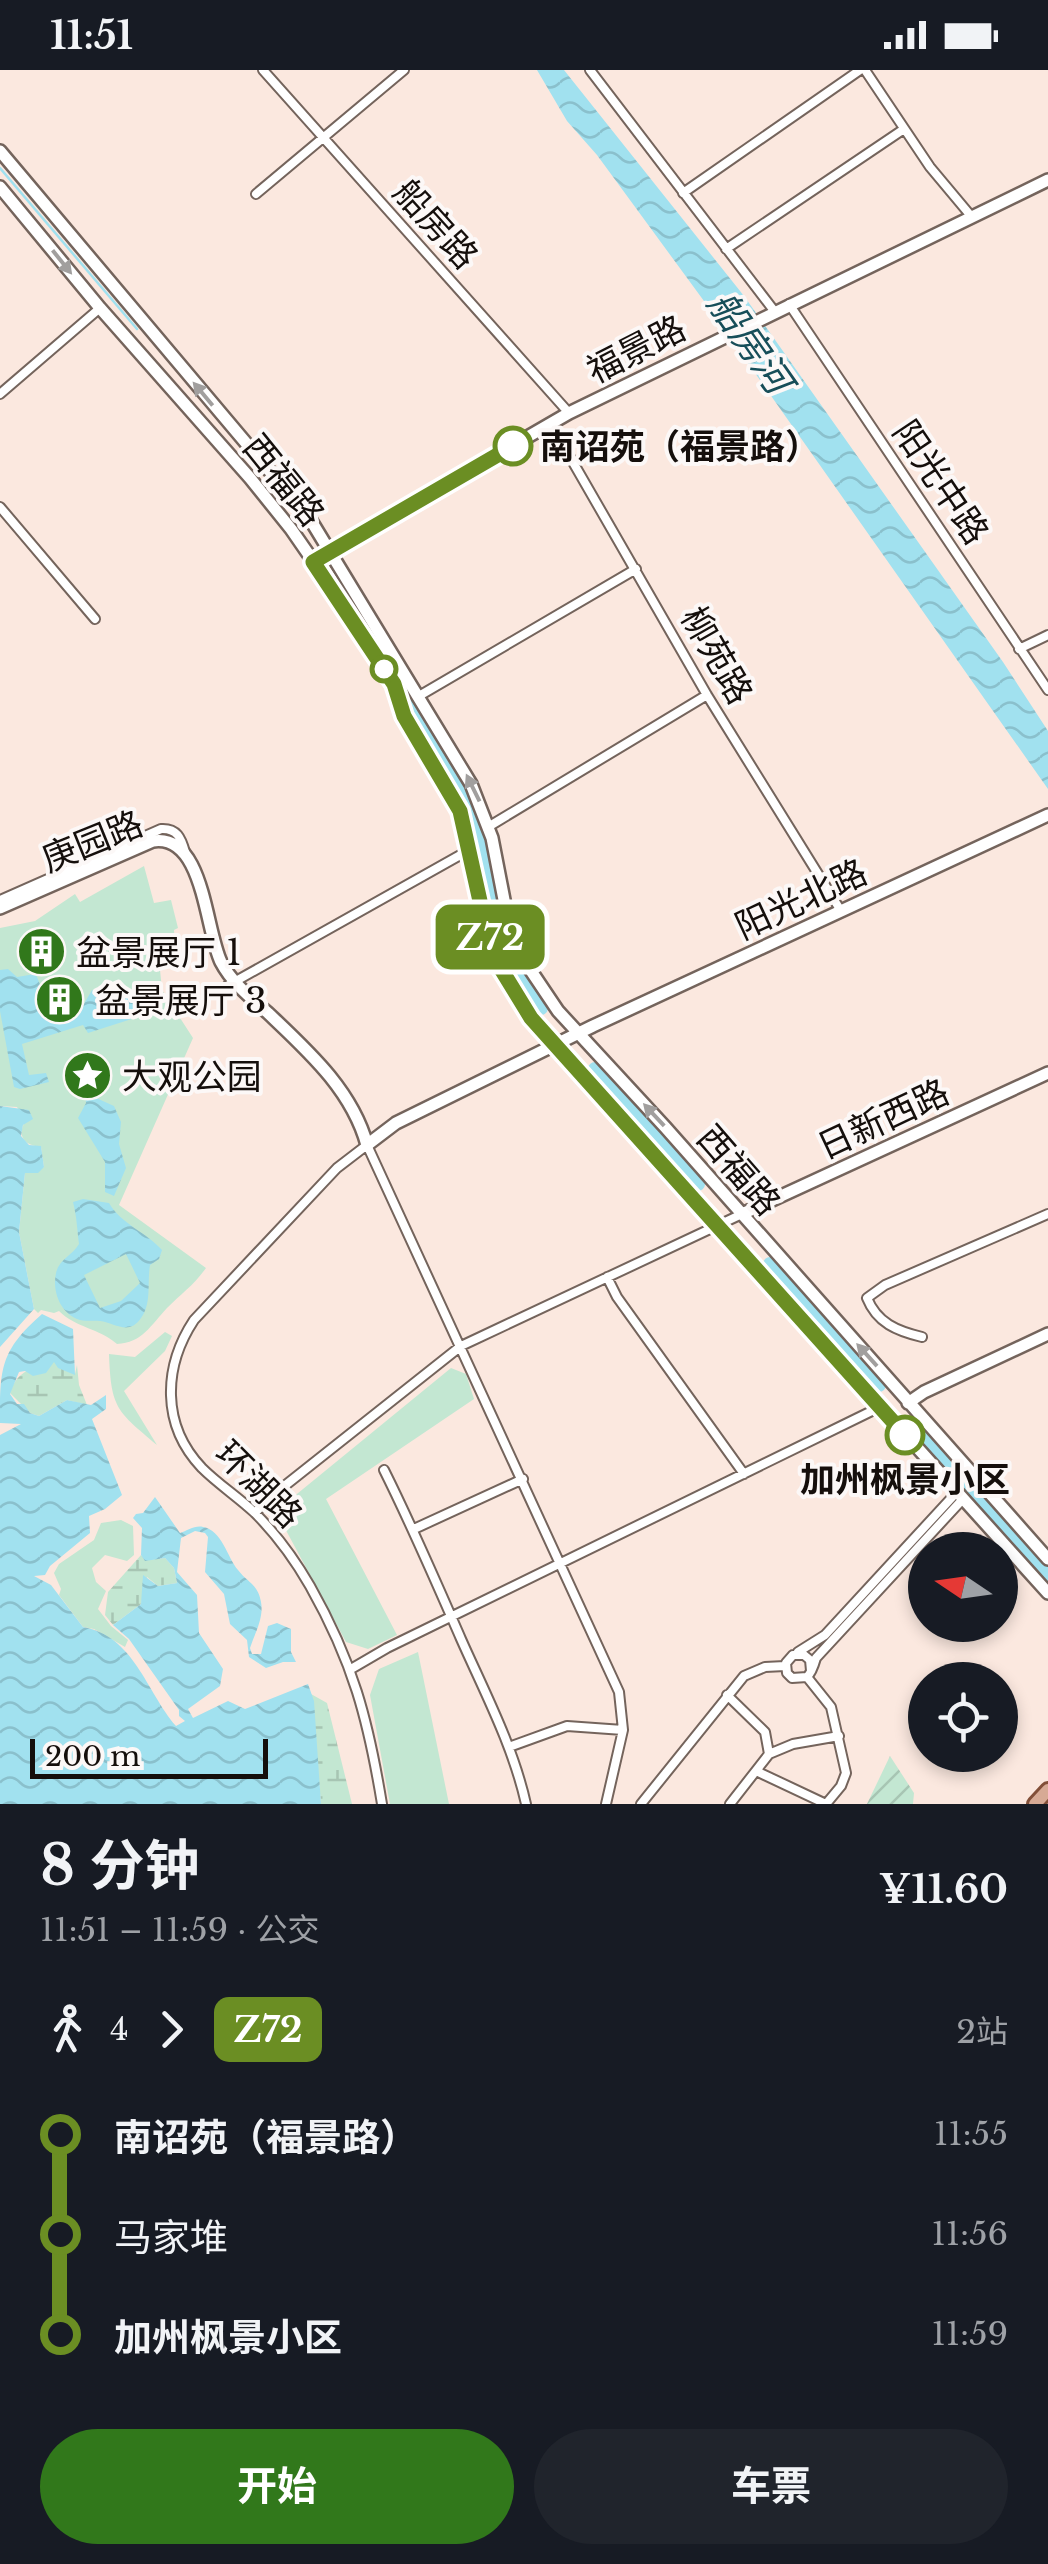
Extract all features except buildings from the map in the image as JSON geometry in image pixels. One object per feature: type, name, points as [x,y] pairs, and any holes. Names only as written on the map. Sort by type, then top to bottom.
[{"type":"main road","name":"西福路","points":[[0,151],[230,427],[276,476],[331,551],[472,784],[488,827],[506,910],[521,956],[540,987],[1048,1559]]},
{"type":"main road","name":"福景路","points":[[313,562],[569,414],[1048,180]]},
{"type":"main road","name":"西福路","points":[[0,187],[250,478],[313,562],[394,684],[404,716],[460,811],[486,928],[498,964],[522,1005],[1048,1593]]},
{"type":"main road","name":"阳光北路","points":[[367,1146],[396,1123],[555,1045],[1048,815]]},
{"type":"main road","name":"庚园路","points":[[0,908],[153,841],[171,840],[186,852],[230,983],[322,1066],[362,1125],[367,1146]]},
{"type":"main road","name":"日新西路","points":[[742,1214],[1048,1074]]},
{"type":"main road","points":[[908,1403],[1048,1334]]},
{"type":"main road","points":[[1035,1804],[1048,1790]]},
{"type":"street","name":"船房路","points":[[263,70],[569,414]]},
{"type":"street","points":[[256,194],[404,70]]},
{"type":"street","points":[[590,70],[726,249],[769,315]]},
{"type":"street","points":[[683,193],[863,70],[970,216]]},
{"type":"street","points":[[726,249],[904,129]]},
{"type":"street","name":"阳光中路","points":[[790,304],[1048,690]]},
{"type":"street","points":[[0,394],[100,308]]},
{"type":"street","name":"柳苑路","points":[[551,424],[708,695],[841,911]]},
{"type":"street","points":[[0,507],[95,618]]},
{"type":"street","points":[[419,696],[636,569]]},
{"type":"street","points":[[1019,649],[1048,636]]},
{"type":"street","points":[[488,827],[708,695]]},
{"type":"street","points":[[0,900],[161,829],[174,830],[186,852]]},
{"type":"street","points":[[230,983],[471,850]]},
{"type":"street","points":[[367,1146],[619,1692],[623,1730],[606,1804]]},
{"type":"street","name":"环湖路","points":[[367,1146],[337,1168],[194,1320],[177,1350],[170,1401],[182,1438],[204,1470],[255,1513],[304,1578],[351,1669],[371,1737],[382,1804]]},
{"type":"street","points":[[255,1513],[282,1487],[461,1346],[742,1214]]},
{"type":"street","points":[[922,1337],[887,1326],[866,1298],[885,1285],[1048,1214]]},
{"type":"street","points":[[607,1277],[617,1297],[744,1474]]},
{"type":"street","points":[[351,1669],[880,1406]]},
{"type":"street","points":[[384,1470],[414,1529],[516,1762],[526,1804]]},
{"type":"street","points":[[414,1529],[523,1479]]},
{"type":"street","points":[[786,1666],[793,1655],[825,1635],[959,1496]]},
{"type":"street","points":[[809,1674],[816,1658],[959,1496]]},
{"type":"street","points":[[756,1771],[826,1804],[846,1773],[831,1708],[809,1674],[807,1657],[793,1655]]},
{"type":"street","points":[[786,1666],[792,1678],[809,1674]]},
{"type":"street","points":[[641,1804],[744,1676],[754,1670],[786,1666]]},
{"type":"street","points":[[727,1695],[765,1732],[769,1754]]},
{"type":"street","points":[[509,1747],[567,1726],[623,1730]]},
{"type":"street","points":[[730,1804],[769,1754],[794,1744],[840,1736]]},
{"type":"green space","name":"大观公园","points":[[144,866],[154,903],[171,900],[178,928],[174,930],[175,945],[158,949],[162,990],[193,1038],[119,1205],[206,1268],[145,1332],[117,1344],[59,1311],[38,1313],[34,1309],[19,1232],[25,1173],[44,1167],[41,1147],[27,1143],[22,1136],[25,1122],[17,1107],[0,1106],[0,928],[35,921],[75,894],[80,902]]},
{"type":"green space","points":[[165,1332],[172,1336],[165,1351],[124,1391],[157,1445],[119,1407],[112,1387],[109,1354],[135,1357]]},
{"type":"green space","points":[[55,1361],[75,1374],[77,1365],[87,1405],[67,1400],[39,1416],[30,1413],[10,1393],[13,1385],[27,1371]]},
{"type":"green space","points":[[451,1368],[466,1374],[474,1399],[326,1499],[397,1635],[368,1649],[346,1642],[281,1521],[281,1507]]},
{"type":"green space","points":[[121,1520],[133,1526],[134,1555],[127,1561],[105,1555],[92,1568],[96,1582],[106,1591],[98,1609],[128,1640],[125,1647],[83,1627],[59,1595],[61,1589],[54,1573],[59,1564],[94,1540],[101,1523]]},
{"type":"green space","points":[[141,1555],[146,1560],[165,1558],[174,1568],[177,1583],[158,1586],[147,1577],[141,1604],[113,1625],[105,1615],[108,1592]]},
{"type":"green space","points":[[418,1652],[449,1804],[390,1804],[370,1695],[379,1669]]},
{"type":"green space","points":[[311,1694],[327,1703],[352,1804],[321,1804]]},
{"type":"green space","points":[[890,1756],[914,1793],[913,1804],[867,1804]]},
{"type":"water","name":"船房河","points":[[537,70],[564,70],[744,296],[1048,731],[1048,789],[712,312],[597,155],[567,121]]},
{"type":"water","points":[[8,969],[17,977],[35,974],[53,1017],[81,1009],[92,990],[114,1000],[136,997],[141,1016],[88,1033],[83,1025],[22,1044],[29,1075],[46,1073],[49,1082],[14,1087],[0,1011],[0,970]]},
{"type":"water","points":[[85,1093],[114,1106],[121,1122],[119,1144],[126,1168],[114,1196],[105,1192],[105,1162],[78,1118],[86,1103]]},
{"type":"water","points":[[0,1106],[29,1110],[33,1119],[23,1125],[21,1136],[29,1145],[41,1146],[44,1167],[38,1173],[25,1173],[19,1232],[34,1309],[0,1347]]},
{"type":"water","points":[[83,1199],[109,1203],[120,1217],[162,1250],[159,1259],[150,1265],[144,1312],[132,1326],[77,1319],[59,1300],[55,1287],[58,1268],[79,1244],[73,1202]],"holes":[[[126,1254],[140,1283],[121,1301],[100,1308],[84,1275]]]},
{"type":"water","points":[[42,1314],[73,1329],[75,1375],[54,1362],[46,1373],[33,1376],[19,1372],[10,1394],[17,1404],[24,1404],[30,1413],[39,1416],[67,1400],[91,1405],[106,1395],[106,1409],[92,1419],[122,1495],[89,1516],[90,1533],[50,1566],[45,1575],[34,1576],[51,1585],[83,1627],[100,1632],[127,1653],[176,1726],[185,1721],[179,1710],[129,1639],[113,1625],[141,1604],[143,1575],[158,1586],[177,1583],[174,1568],[165,1558],[145,1561],[141,1555],[142,1528],[133,1518],[136,1514],[143,1513],[155,1497],[180,1533],[194,1527],[210,1529],[260,1596],[262,1608],[250,1648],[252,1654],[261,1654],[268,1626],[277,1623],[291,1629],[291,1652],[296,1662],[266,1668],[249,1657],[247,1640],[230,1624],[224,1594],[205,1572],[208,1537],[195,1531],[181,1538],[177,1572],[197,1595],[199,1633],[223,1669],[220,1686],[188,1709],[193,1718],[228,1701],[245,1709],[308,1684],[314,1701],[321,1804],[0,1804],[0,1435],[21,1424],[0,1423],[2,1374],[10,1350]]},
{"type":"waterway","points":[[0,168],[137,329]]},
{"type":"waterway","points":[[413,705],[472,808],[505,942],[519,977],[541,1008]]},
{"type":"waterway","points":[[595,1069],[698,1184]]},
{"type":"waterway","points":[[770,1264],[879,1385]]},
{"type":"waterway","points":[[923,1433],[1048,1574]]},
{"type":"bus line","name":"Z72","points":[[513,446],[313,562],[394,684],[404,716],[460,811],[486,928],[513,992],[531,1018],[905,1435]]},
{"type":"place","name":"南诏苑（福景路）","points":[[513,446]]},
{"type":"place","name":"盆景展厅 1","points":[[41,952]]},
{"type":"place","name":"盆景展厅 3","points":[[60,1000]]},
{"type":"place","name":"大观公园","points":[[87,1076]]},
{"type":"place","name":"加州枫景小区","points":[[905,1435]]}]
